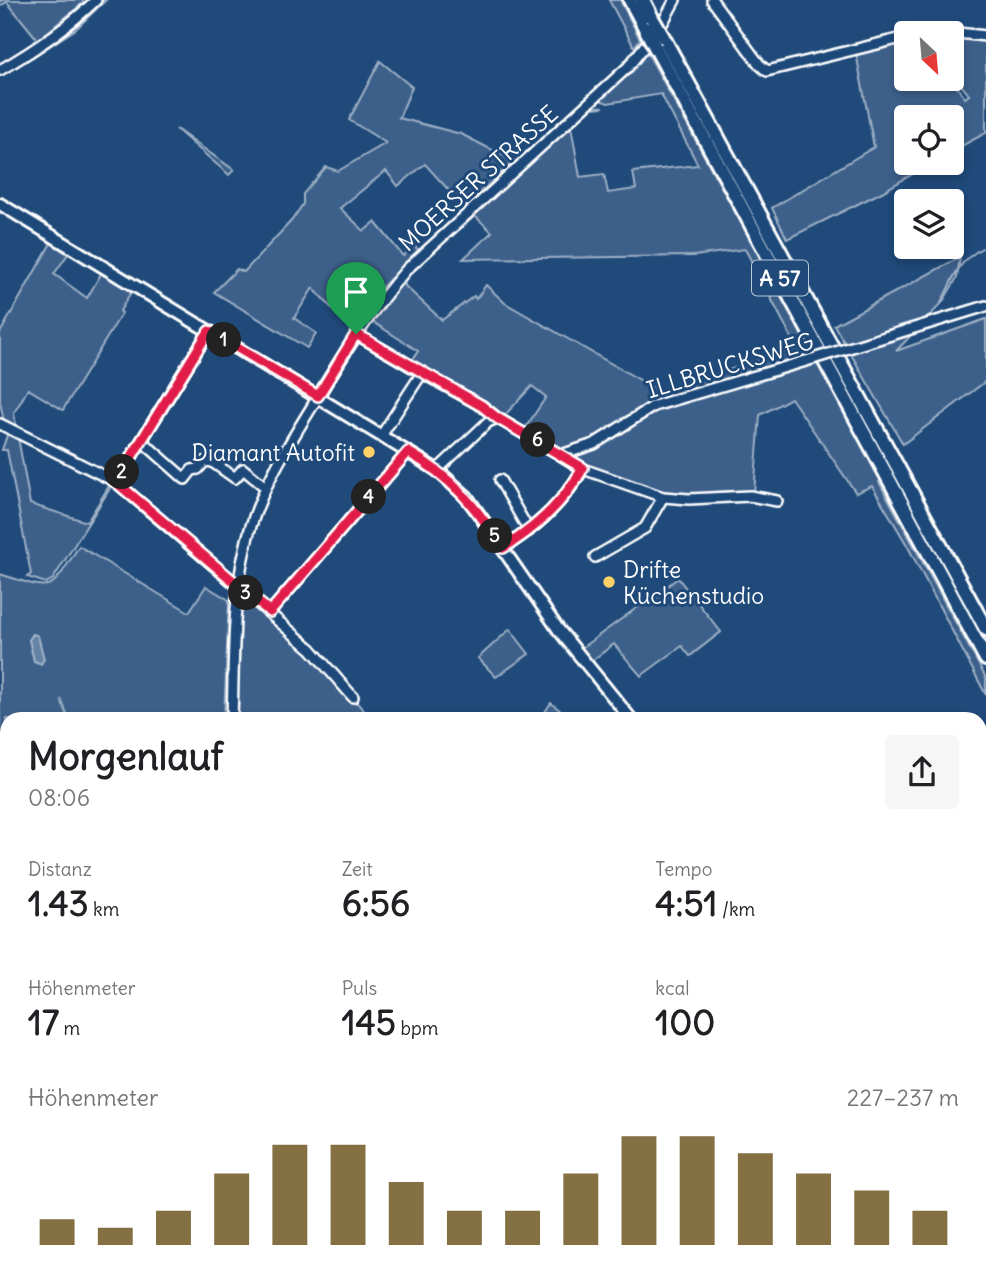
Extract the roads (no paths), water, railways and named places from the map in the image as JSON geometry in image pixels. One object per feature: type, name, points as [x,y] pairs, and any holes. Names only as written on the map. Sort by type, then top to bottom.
[{"type":"highway","name":"A 57","points":[[630,0],[659,42],[986,629]]},
{"type":"highway","name":"A 57","points":[[643,0],[648,23]]},
{"type":"highway","name":"A 57","points":[[659,42],[986,659]]},
{"type":"main road","points":[[0,204],[437,470],[467,497],[558,629],[625,712]]},
{"type":"street","points":[[0,70],[52,37],[96,0]]},
{"type":"street","name":"MOERSER STRASSE","points":[[232,712],[238,587],[245,547],[262,497],[287,447],[356,334],[407,269],[628,67],[662,24],[675,0]]},
{"type":"street","points":[[712,0],[766,71],[894,40]]},
{"type":"street","points":[[964,34],[986,36]]},
{"type":"street","name":"ILLBRUCKSWEG","points":[[561,455],[594,444],[654,406],[986,306]]},
{"type":"street","points":[[116,482],[209,331]]},
{"type":"street","points":[[356,334],[583,468],[663,497],[688,499],[751,496],[776,501]]},
{"type":"street","points":[[381,436],[422,373]]},
{"type":"street","points":[[437,470],[488,422],[497,418]]},
{"type":"street","points":[[0,424],[116,482],[311,649],[353,697]]},
{"type":"street","points":[[142,441],[185,478],[192,470],[198,470],[204,462],[211,461],[235,478],[243,469],[263,485]]},
{"type":"street","points":[[270,612],[408,452]]},
{"type":"street","points":[[503,548],[529,531],[566,495],[583,468]]},
{"type":"street","points":[[500,480],[529,531]]},
{"type":"street","points":[[595,557],[645,528],[663,497]]},
{"type":"waterway","points":[[941,303],[961,266],[982,248]]},
{"type":"place","name":"Diamant Autofit","points":[[369,452]]},
{"type":"place","name":"Drifte Küchenstudio","points":[[609,582]]}]
